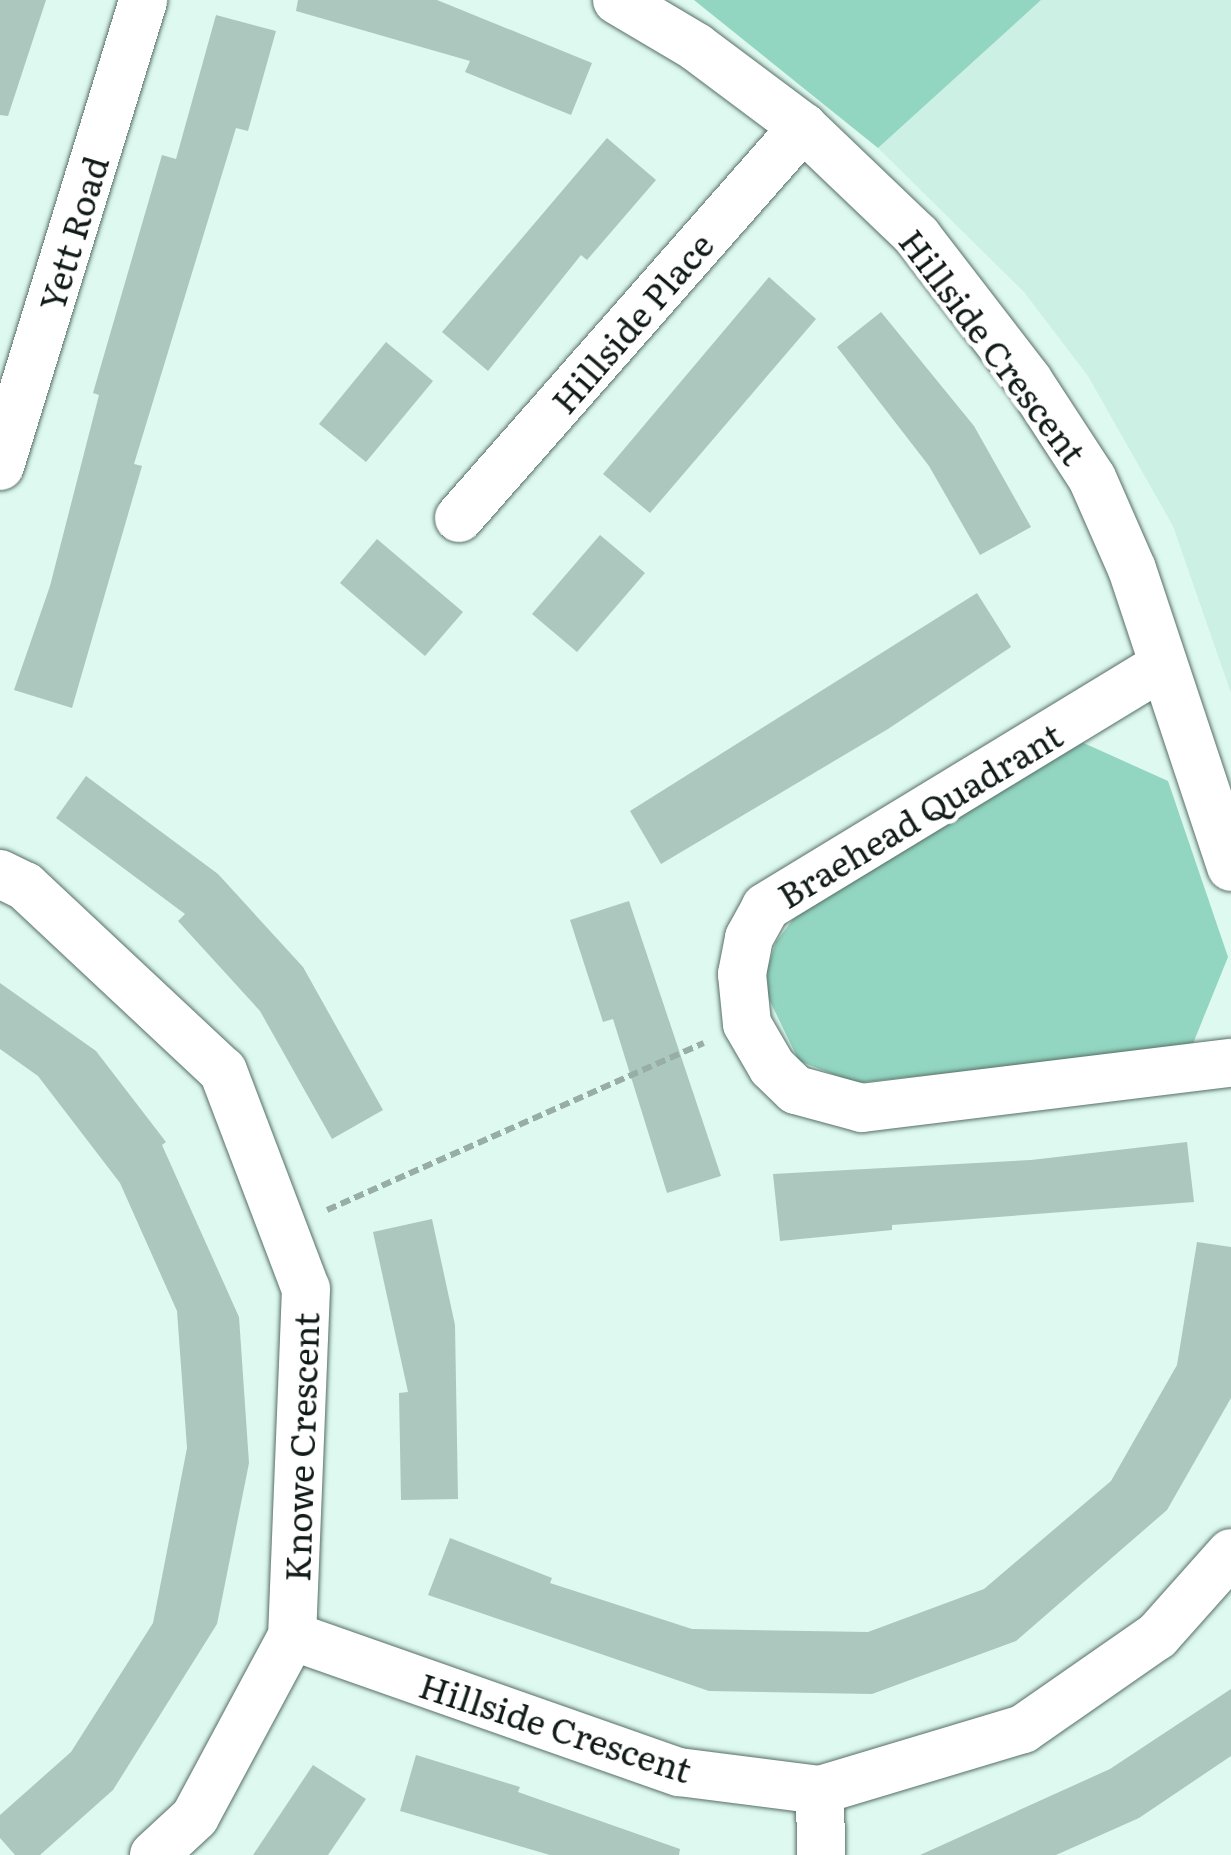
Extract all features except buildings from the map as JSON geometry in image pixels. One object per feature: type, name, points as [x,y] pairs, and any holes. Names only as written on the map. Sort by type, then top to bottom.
[{"type":"street","name":"Yett Road","points":[[0,466],[144,0]]},
{"type":"street","name":"Hillside Crescent","points":[[617,0],[696,46],[802,127],[917,236],[1028,380],[1092,478],[1132,570],[1231,866]]},
{"type":"street","name":"Hillside Place","points":[[459,518],[802,127]]},
{"type":"street","name":"Braehead Quadrant","points":[[1162,666],[766,908],[749,938],[742,974],[746,1024],[772,1067],[796,1090],[862,1108],[1231,1062]]},
{"type":"street","name":"Knowe Crescent","points":[[0,874],[25,886],[223,1071],[306,1289],[292,1636],[195,1817],[154,1855]]},
{"type":"street","name":"Hillside Crescent","points":[[292,1636],[679,1772],[820,1790],[1023,1729],[1158,1636],[1231,1553]]},
{"type":"street","points":[[820,1790],[821,1855]]},
{"type":"path","points":[[284,1229],[746,1024]]},
{"type":"shaded area","points":[[1041,0],[1231,0],[1231,693],[1173,526],[1088,376],[1024,292],[878,148]]},
{"type":"green space","points":[[694,0],[1041,0],[878,148]]},
{"type":"green space","points":[[1077,740],[1168,781],[1228,957],[1192,1046],[856,1083],[799,1061],[768,997],[767,970],[776,942],[797,914]]}]
